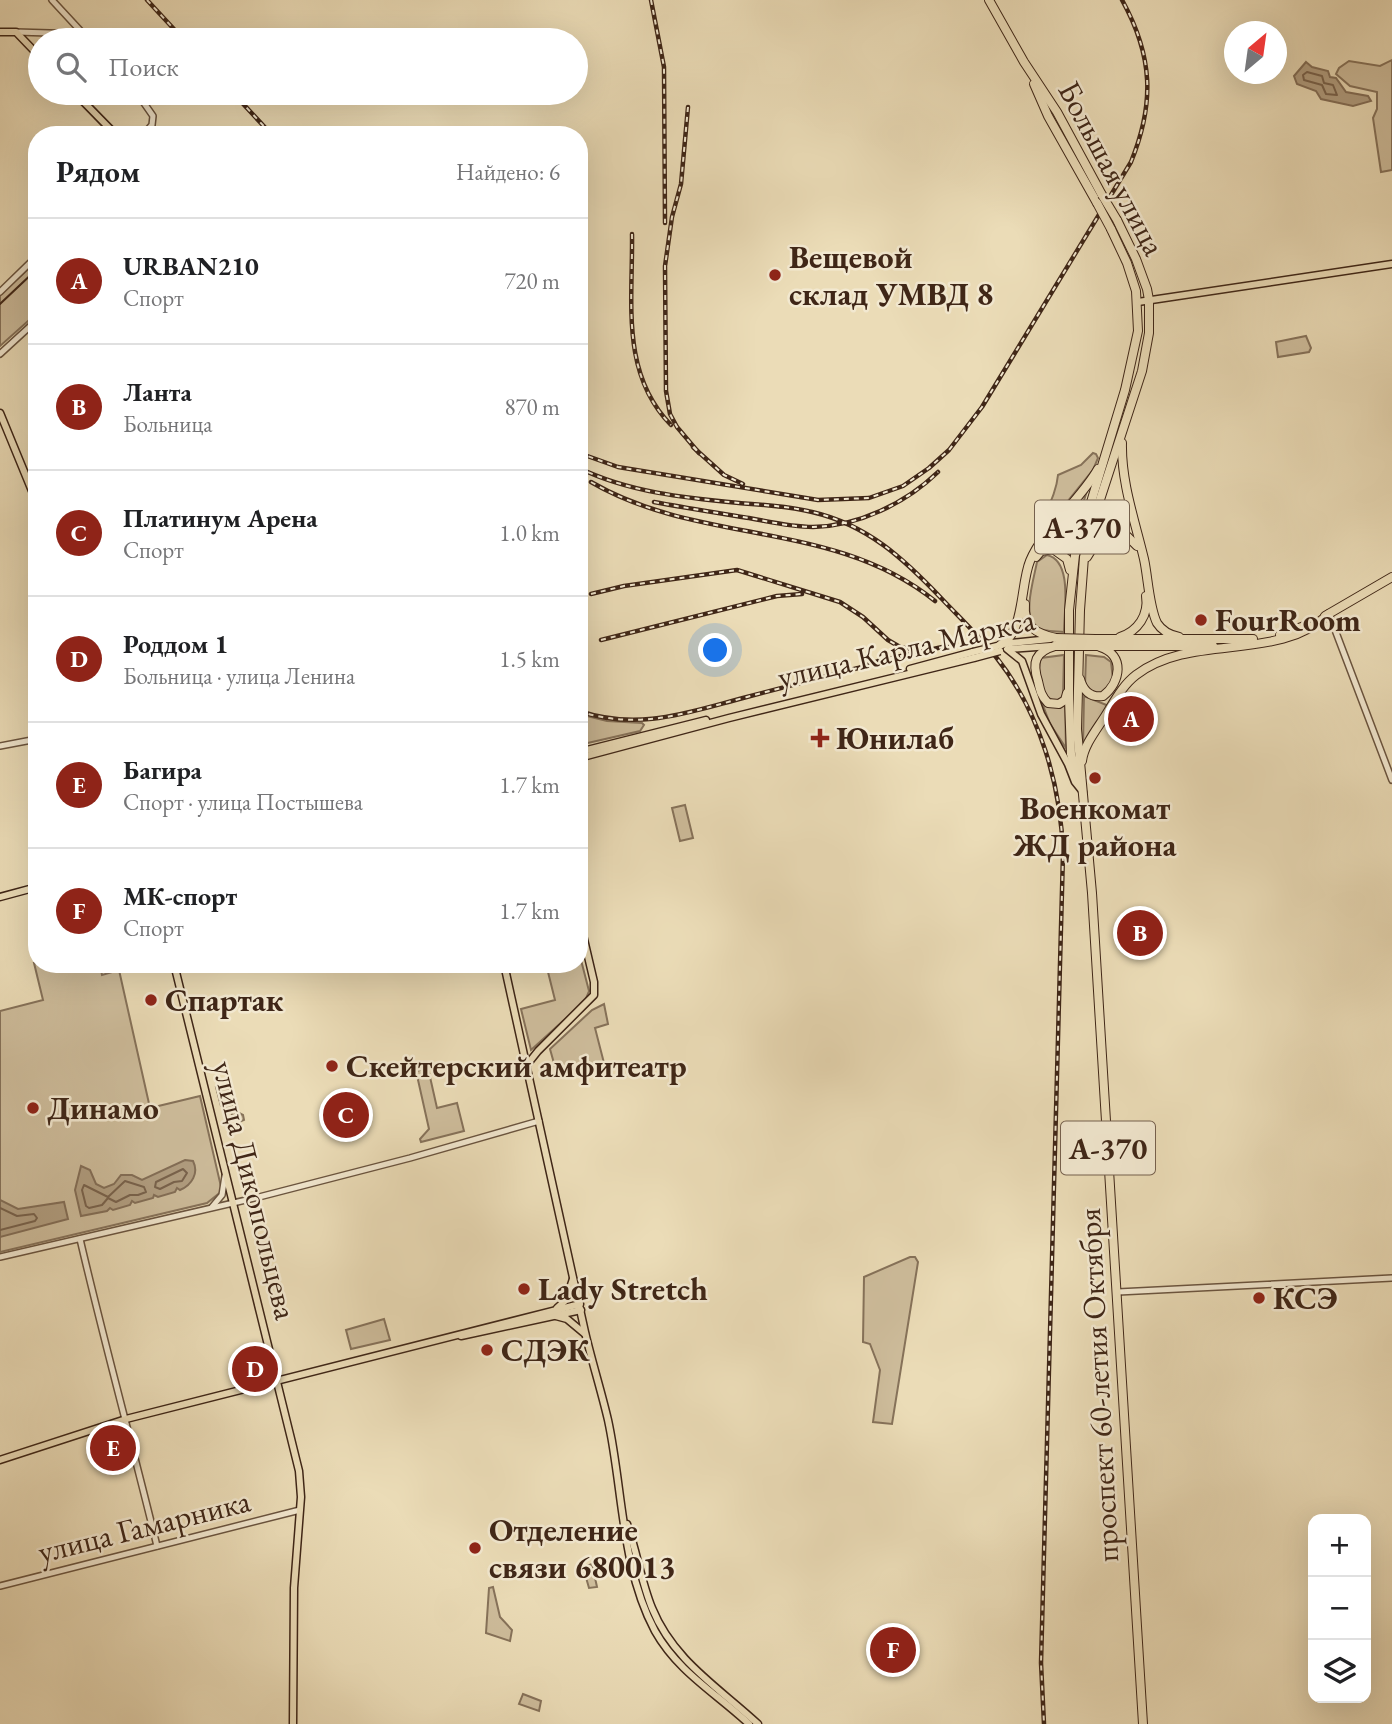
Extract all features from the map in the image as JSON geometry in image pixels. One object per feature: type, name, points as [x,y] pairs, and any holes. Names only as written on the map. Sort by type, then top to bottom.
[{"type":"highway","name":"Большая улица","points":[[989,0],[1024,62],[1057,111],[1116,220],[1136,259],[1149,300]]},
{"type":"highway","name":"Большая улица","points":[[1024,62],[1048,116],[1111,229],[1127,263],[1138,302]]},
{"type":"highway","name":"проспект 60-летия Октября","points":[[1143,1724],[1093,893],[1077,729],[1083,566],[1089,533],[1147,352],[1149,300]]},
{"type":"highway","name":"проспект 60-летия Октября","points":[[1083,792],[1071,754],[1069,610],[1077,543],[1109,448],[1136,350],[1138,302]]},
{"type":"highway","points":[[1123,430],[1122,463],[1155,617],[1168,633],[1189,639]]},
{"type":"highway","points":[[1001,648],[1015,628],[1027,571],[1034,553],[1091,481],[1109,448]]},
{"type":"highway","points":[[1083,566],[1094,544],[1101,539],[1123,535],[1136,542],[1147,601],[1146,611],[1134,630],[1122,637],[1095,642]]},
{"type":"highway","points":[[1069,610],[1069,564],[1063,554],[1047,548],[1037,555],[1033,562],[1024,612],[1034,631],[1056,642],[1237,646]]},
{"type":"highway","points":[[1112,639],[1237,640],[1273,636],[1289,632],[1329,614],[1392,577]]},
{"type":"highway","points":[[1083,792],[1082,758],[1086,747],[1112,704],[1134,676],[1163,660],[1290,638],[1317,626],[1329,614]]},
{"type":"highway","points":[[1056,642],[1041,651],[1034,664],[1041,694],[1052,704],[1059,704],[1067,697],[1069,655]]},
{"type":"highway","points":[[1078,673],[1082,687],[1092,695],[1103,696],[1115,682],[1118,671],[1116,658],[1095,642]]},
{"type":"main road","points":[[0,32],[16,32],[28,44]]},
{"type":"main road","points":[[87,105],[107,126]]},
{"type":"main road","points":[[1138,302],[1392,264]]},
{"type":"main road","points":[[0,413],[28,481]]},
{"type":"main road","points":[[973,655],[1001,648],[1056,642]]},
{"type":"main road","points":[[1001,648],[1022,661],[1041,714],[1075,782],[1083,792]]},
{"type":"main road","name":"улица Карла Маркса","points":[[588,756],[973,655]]},
{"type":"main road","name":"улица Карла Маркса","points":[[588,750],[973,655]]},
{"type":"main road","points":[[0,897],[28,889]]},
{"type":"main road","points":[[526,1066],[594,995],[588,956]]},
{"type":"main road","name":"улица Дикопольцева","points":[[176,973],[299,1471],[300,1510],[294,1588],[293,1724]]},
{"type":"main road","points":[[506,973],[586,1335],[608,1421],[625,1516],[646,1592],[670,1641],[701,1676],[758,1724]]},
{"type":"main road","points":[[523,1049],[538,1051]]},
{"type":"main road","points":[[554,1314],[566,1300],[574,1275]]},
{"type":"main road","points":[[0,1460],[126,1419],[580,1307]]},
{"type":"main road","points":[[554,1314],[567,1320],[586,1335]]},
{"type":"main road","points":[[625,1516],[625,1536],[635,1578],[646,1612],[664,1646],[698,1682],[748,1724]]},
{"type":"street","points":[[52,0],[78,28]]},
{"type":"street","points":[[16,32],[28,32]]},
{"type":"street","points":[[148,105],[153,116],[150,126]]},
{"type":"street","points":[[0,292],[28,266]]},
{"type":"street","points":[[0,354],[28,328]]},
{"type":"street","points":[[1329,614],[1392,780]]},
{"type":"street","points":[[0,746],[28,741]]},
{"type":"street","points":[[0,1257],[234,1203],[410,1158],[539,1121]]},
{"type":"street","points":[[209,1209],[218,1203],[222,1195],[226,1169]]},
{"type":"street","points":[[80,1239],[157,1546]]},
{"type":"street","points":[[1118,1292],[1392,1278]]},
{"type":"street","name":"улица Гамарника","points":[[0,1586],[300,1510]]},
{"type":"shaded area","points":[[1392,60],[1392,170],[1381,172],[1373,118],[1377,109],[1377,92],[1350,86],[1336,74],[1339,68],[1349,61],[1380,66]]},
{"type":"shaded area","points":[[28,269],[28,321],[0,346],[0,295]]},
{"type":"shaded area","points":[[1306,336],[1311,348],[1309,352],[1278,357],[1276,342]]},
{"type":"shaded area","points":[[1093,453],[1098,458],[1093,470],[1042,533],[1039,533],[1058,475],[1081,465]]},
{"type":"shaded area","points":[[1087,491],[1069,557],[1055,547],[1041,546]]},
{"type":"shaded area","points":[[1047,555],[1061,566],[1064,576],[1064,632],[1039,629],[1032,622],[1030,614],[1030,596],[1037,562]]},
{"type":"shaded area","points":[[1064,655],[1063,697],[1057,702],[1047,696],[1041,684],[1040,664],[1041,658]]},
{"type":"shaded area","points":[[1086,655],[1104,657],[1111,662],[1113,680],[1100,693],[1085,686]]},
{"type":"shaded area","points":[[1084,696],[1109,706],[1083,746]]},
{"type":"shaded area","points":[[1041,700],[1052,707],[1065,704],[1066,748],[1050,724]]},
{"type":"shaded area","points":[[588,716],[607,721],[642,723],[644,725],[640,731],[588,743]]},
{"type":"shaded area","points":[[685,805],[693,838],[680,841],[672,808]]},
{"type":"shaded area","points":[[36,973],[120,973],[150,1108],[200,1096],[222,1191],[207,1203],[0,1252],[0,1011],[43,1000]]},
{"type":"shaded area","points":[[548,973],[584,973],[589,991],[585,1001],[531,1050],[521,1009],[555,1000]]},
{"type":"shaded area","points":[[604,1004],[608,1024],[595,1028],[604,1063],[557,1074],[550,1049],[592,1010]]},
{"type":"shaded area","points":[[428,1068],[437,1108],[457,1103],[464,1131],[421,1142],[420,1139],[429,1129],[416,1071]]},
{"type":"shaded area","points":[[216,1087],[229,1087],[235,1111],[243,1115],[244,1120],[239,1122],[221,1106]]},
{"type":"shaded area","points":[[915,1257],[918,1262],[892,1424],[873,1422],[880,1370],[870,1344],[863,1342],[864,1277]]},
{"type":"shaded area","points":[[384,1319],[390,1340],[351,1349],[346,1330]]},
{"type":"shaded area","points":[[592,1564],[597,1587],[589,1588],[583,1567]]},
{"type":"shaded area","points":[[493,1587],[500,1617],[512,1630],[510,1641],[486,1633],[489,1588]]},
{"type":"shaded area","points":[[523,1694],[541,1701],[539,1711],[519,1704]]},
{"type":"water","points":[[1306,62],[1312,67],[1328,71],[1330,77],[1336,78],[1346,92],[1368,96],[1371,101],[1353,106],[1321,99],[1316,91],[1297,84],[1294,76]]},
{"type":"water","points":[[185,1160],[193,1161],[195,1170],[191,1182],[184,1188],[135,1203],[132,1201],[130,1205],[113,1210],[110,1208],[81,1216],[75,1190],[81,1166],[90,1170],[96,1184],[104,1188],[114,1184],[121,1175],[132,1175],[142,1180]]},
{"type":"water","points":[[0,1200],[18,1209],[64,1202],[68,1219],[0,1237]]},
{"type":"tram line","points":[[0,304],[28,278]]},
{"type":"railway","points":[[147,0],[173,28]]},
{"type":"railway","points":[[651,0],[664,67],[665,223]]},
{"type":"railway","points":[[588,456],[618,467],[818,500],[869,498],[903,486],[929,468],[949,450],[982,407],[1131,162],[1144,120],[1147,80],[1140,41],[1122,0]]},
{"type":"railway","points":[[244,105],[264,126]]},
{"type":"railway","points":[[688,107],[681,184],[672,217],[665,266],[666,391],[670,414],[677,427],[699,453]]},
{"type":"railway","points":[[632,234],[631,310],[637,359],[644,383],[655,405],[671,425]]},
{"type":"railway","points":[[693,447],[724,475],[743,484]]},
{"type":"railway","points":[[588,472],[617,483],[657,493],[785,507],[812,512],[851,525],[899,557],[969,627],[1011,678],[1036,725],[1053,776],[1063,854],[1041,1663],[1044,1724]]},
{"type":"railway","points":[[654,502],[789,525],[830,526],[881,511],[911,494],[938,472]]},
{"type":"railway","points":[[591,482],[633,502],[677,516],[810,544],[854,557],[895,575],[935,601]]},
{"type":"railway","points":[[591,594],[624,586],[737,570],[840,602],[863,617],[888,640],[900,647],[914,650]]},
{"type":"railway","points":[[601,640],[777,596],[802,594]]},
{"type":"railway","points":[[588,713],[622,720],[662,718],[878,661],[947,646]]},
{"type":"place","name":"Вещевой склад УМВД 8","points":[[775,275]]},
{"type":"place","name":"FourRoom","points":[[1201,620]]},
{"type":"place","name":"URBAN210","points":[[1131,719]]},
{"type":"place","name":"Юнилаб","points":[[820,738]]},
{"type":"place","name":"Военкомат ЖД района","points":[[1095,778]]},
{"type":"place","name":"Ланта","points":[[1140,933]]},
{"type":"place","name":"Спартак","points":[[151,1000]]},
{"type":"place","name":"Скейтерский амфитеатр","points":[[332,1066]]},
{"type":"place","name":"Динамо","points":[[33,1108]]},
{"type":"place","name":"Платинум Арена","points":[[346,1115]]},
{"type":"place","name":"Lady Stretch","points":[[524,1289]]},
{"type":"place","name":"КСЭ","points":[[1259,1298]]},
{"type":"place","name":"СДЭК","points":[[487,1350]]},
{"type":"place","name":"Роддом 1","points":[[255,1369]]},
{"type":"place","name":"Багира","points":[[113,1448]]},
{"type":"place","name":"Отделение связи 680013","points":[[475,1548]]},
{"type":"place","name":"МК-спорт","points":[[893,1650]]}]
